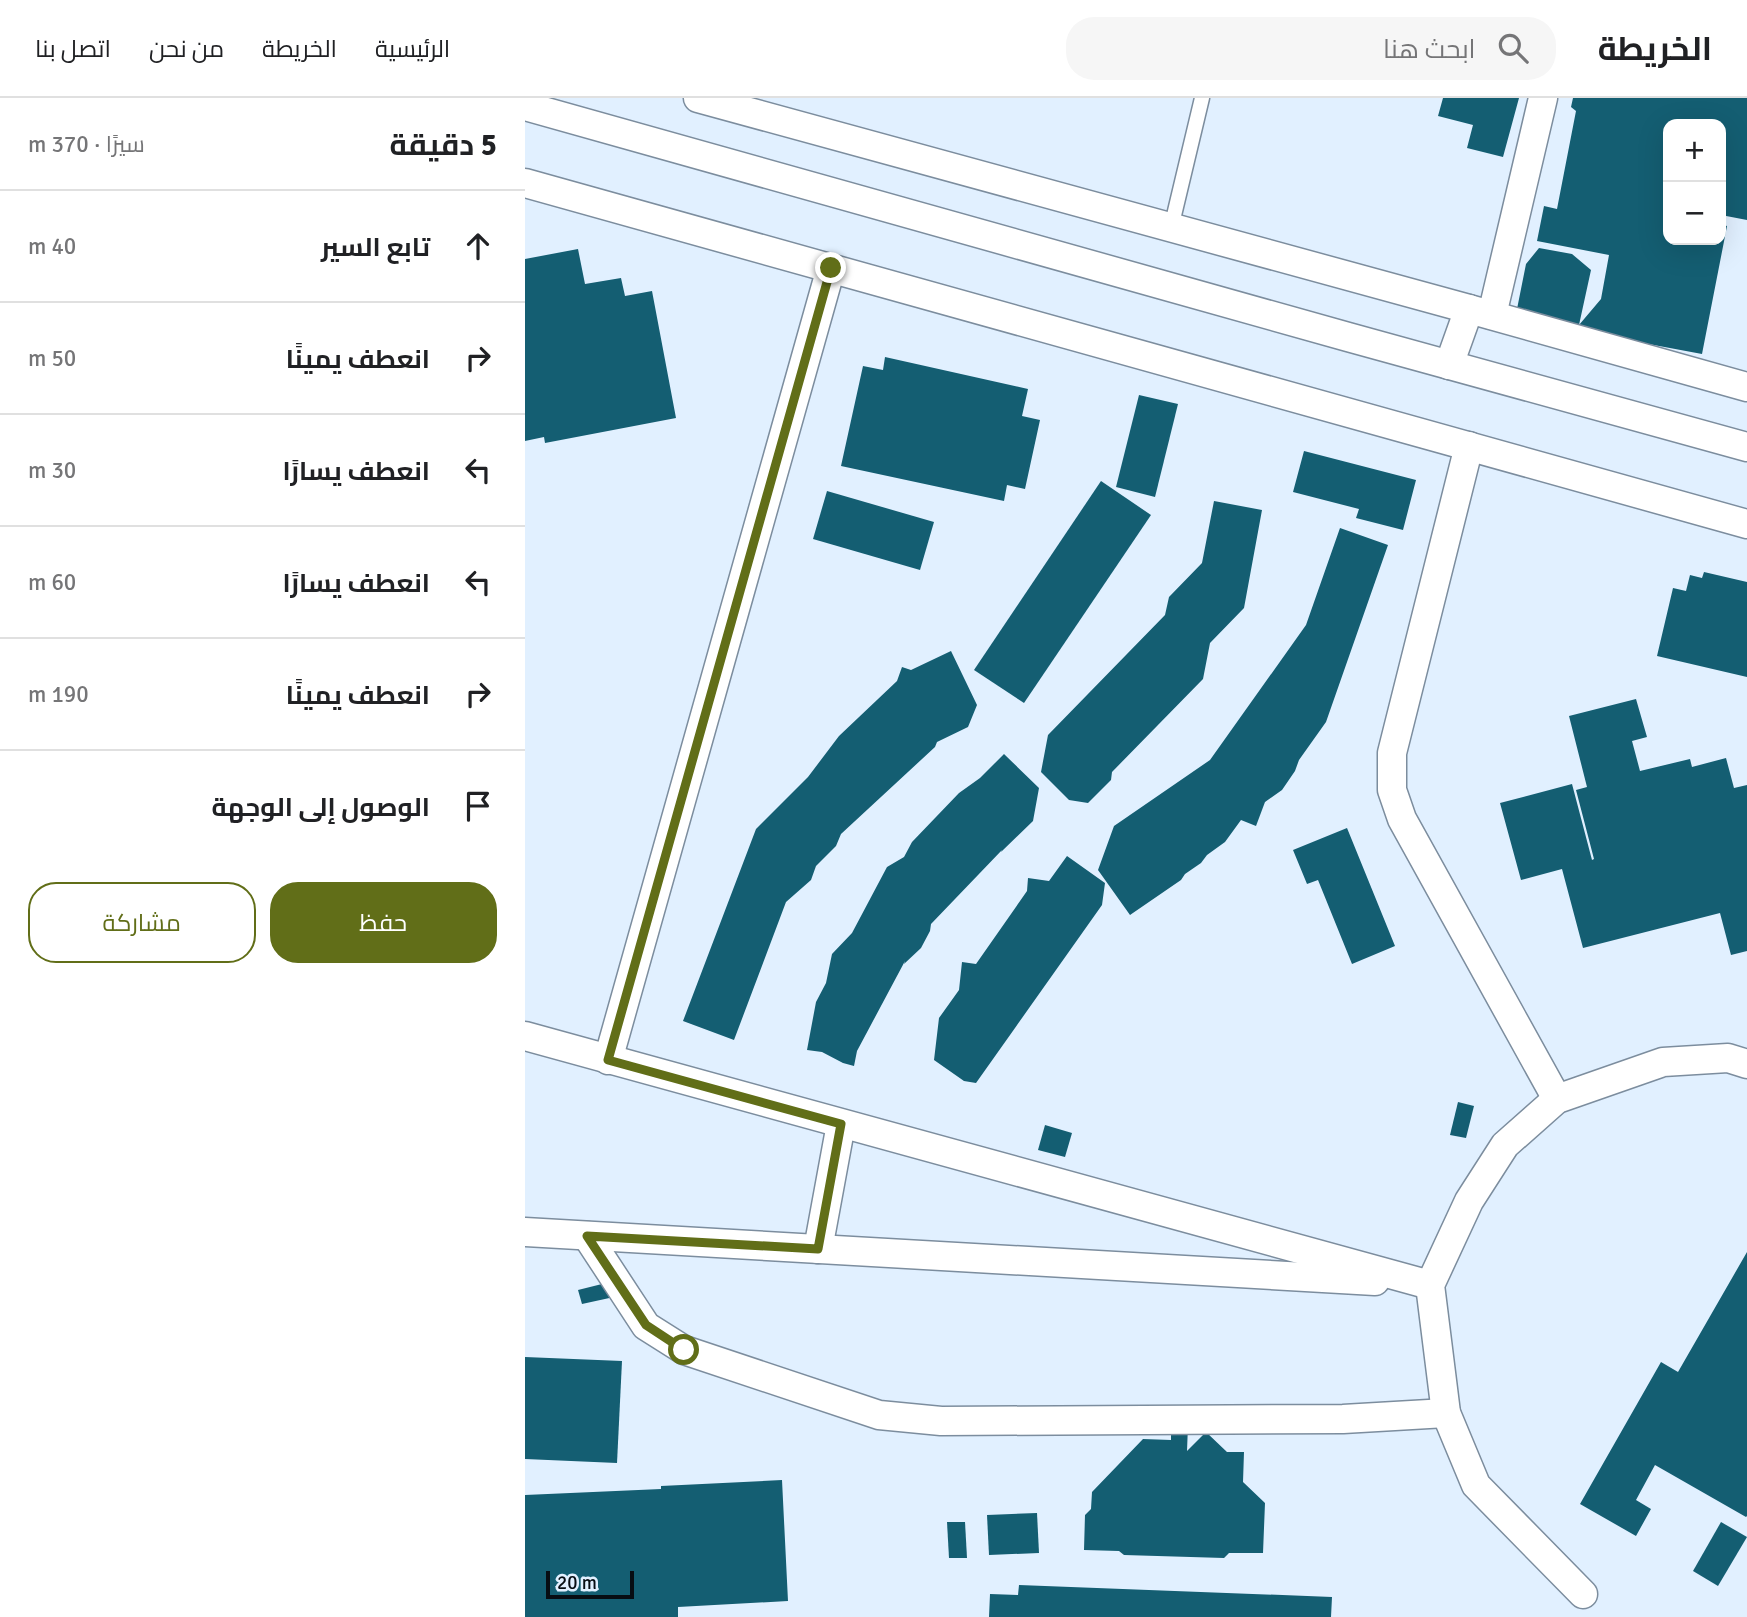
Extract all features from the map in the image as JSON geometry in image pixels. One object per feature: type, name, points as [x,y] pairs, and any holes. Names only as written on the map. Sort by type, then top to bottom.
[{"type":"street","points":[[698,98],[1747,387]]},
{"type":"street","points":[[1449,365],[1480,312],[1543,98]]},
{"type":"street","points":[[525,106],[1747,447]]},
{"type":"street","points":[[525,183],[1747,524]]},
{"type":"street","points":[[608,1060],[831,268]]},
{"type":"street","points":[[1469,446],[1392,753],[1392,790],[1402,819],[1557,1100]]},
{"type":"street","points":[[525,1036],[1430,1284]]},
{"type":"street","points":[[1583,1594],[1476,1485],[1446,1413],[1430,1284],[1469,1201],[1505,1145],[1557,1100],[1663,1062],[1728,1058],[1747,1065]]},
{"type":"street","points":[[818,1249],[841,1124]]},
{"type":"street","points":[[525,1232],[1430,1284]]},
{"type":"street","points":[[587,1236],[646,1325],[684,1350],[879,1415],[941,1421],[1343,1419],[1446,1413]]},
{"type":"lane","points":[[1171,228],[1202,98]]},
{"type":"building","points":[[1443,98],[1519,98],[1503,157],[1467,148],[1473,125],[1438,116]]},
{"type":"building","points":[[1573,98],[1747,98],[1747,220],[1726,216],[1726,119],[1663,119],[1663,245],[1723,245],[1702,354],[1515,319],[1526,264],[1539,248],[1572,254],[1591,270],[1579,325],[1601,299],[1609,255],[1537,241],[1544,206],[1557,209],[1576,111],[1571,107]]},
{"type":"building","points":[[578,249],[585,284],[621,278],[625,296],[652,291],[676,418],[545,443],[544,437],[525,441],[525,259]]},
{"type":"building","points":[[885,357],[1028,389],[1022,416],[1040,420],[1025,489],[1007,485],[1004,501],[841,466],[863,366],[883,370]]},
{"type":"building","points":[[1139,395],[1178,404],[1155,497],[1116,487]]},
{"type":"building","points":[[1304,451],[1416,480],[1403,530],[1356,518],[1359,509],[1293,492]]},
{"type":"building","points":[[1101,481],[1151,515],[1024,703],[974,670]]},
{"type":"building","points":[[827,491],[934,522],[920,570],[813,539]]},
{"type":"building","points":[[1214,501],[1262,510],[1244,608],[1210,643],[1203,679],[1112,772],[1111,780],[1088,803],[1069,800],[1041,772],[1048,735],[1165,615],[1169,597],[1202,563]]},
{"type":"building","points":[[1340,528],[1388,545],[1326,722],[1282,790],[1265,802],[1256,826],[1241,820],[1225,842],[1201,863],[1130,915],[1098,870],[1114,826],[1210,760],[1306,625]]},
{"type":"building","points":[[1704,572],[1747,582],[1747,677],[1657,656],[1673,588],[1686,591],[1690,575],[1702,578]]},
{"type":"building","points":[[951,651],[977,705],[968,727],[937,742],[935,747],[841,834],[836,846],[816,866],[811,880],[786,902],[734,1040],[683,1021],[756,829],[808,777],[839,736],[897,681],[902,667],[911,670]]},
{"type":"building","points":[[1636,699],[1647,737],[1632,741],[1640,771],[1690,759],[1692,767],[1726,758],[1734,788],[1747,785],[1747,951],[1731,955],[1720,913],[1583,948],[1562,869],[1521,880],[1500,803],[1572,784],[1592,860],[1594,859],[1576,790],[1587,787],[1569,716]]},
{"type":"building","points":[[1004,754],[1039,788],[1033,821],[931,924],[921,948],[904,964],[905,961],[857,1051],[854,1066],[822,1052],[807,1050],[816,1002],[826,983],[832,954],[852,933],[887,867],[904,857],[912,842],[959,793],[980,778]]},
{"type":"building","points":[[1347,828],[1395,946],[1352,964],[1318,880],[1307,884],[1293,850]]},
{"type":"building","points":[[1067,856],[1105,883],[1102,905],[976,1083],[964,1081],[934,1060],[939,1018],[959,990],[962,962],[976,964],[1027,891],[1028,878],[1049,881]]},
{"type":"building","points":[[1458,1102],[1474,1106],[1466,1138],[1450,1135]]},
{"type":"building","points":[[1045,1125],[1072,1133],[1065,1157],[1038,1150]]},
{"type":"building","points":[[1747,1252],[1747,1516],[1655,1465],[1636,1500],[1651,1509],[1636,1536],[1580,1504],[1661,1362],[1678,1372]]},
{"type":"building","points":[[610,1282],[614,1297],[582,1304],[578,1290]]},
{"type":"building","points":[[525,1357],[622,1361],[617,1463],[525,1459]]},
{"type":"building","points":[[1171,1424],[1188,1425],[1187,1451],[1206,1432],[1227,1452],[1244,1452],[1243,1482],[1265,1503],[1263,1553],[1229,1553],[1224,1558],[1124,1555],[1119,1551],[1084,1550],[1085,1515],[1091,1509],[1092,1492],[1143,1439],[1171,1440]]},
{"type":"building","points":[[782,1480],[788,1601],[678,1607],[678,1617],[525,1617],[525,1495]]},
{"type":"building","points":[[1037,1513],[1039,1553],[989,1555],[987,1515]]},
{"type":"building","points":[[947,1522],[965,1522],[967,1558],[949,1558]]},
{"type":"building","points":[[1721,1522],[1747,1537],[1718,1586],[1693,1571]]},
{"type":"building","points":[[1019,1585],[1332,1597],[1331,1617],[989,1617],[990,1594],[1018,1595]]},
{"type":"route","points":[[684,1350],[646,1325],[587,1236],[818,1249],[841,1124],[608,1060],[831,268]]}]
